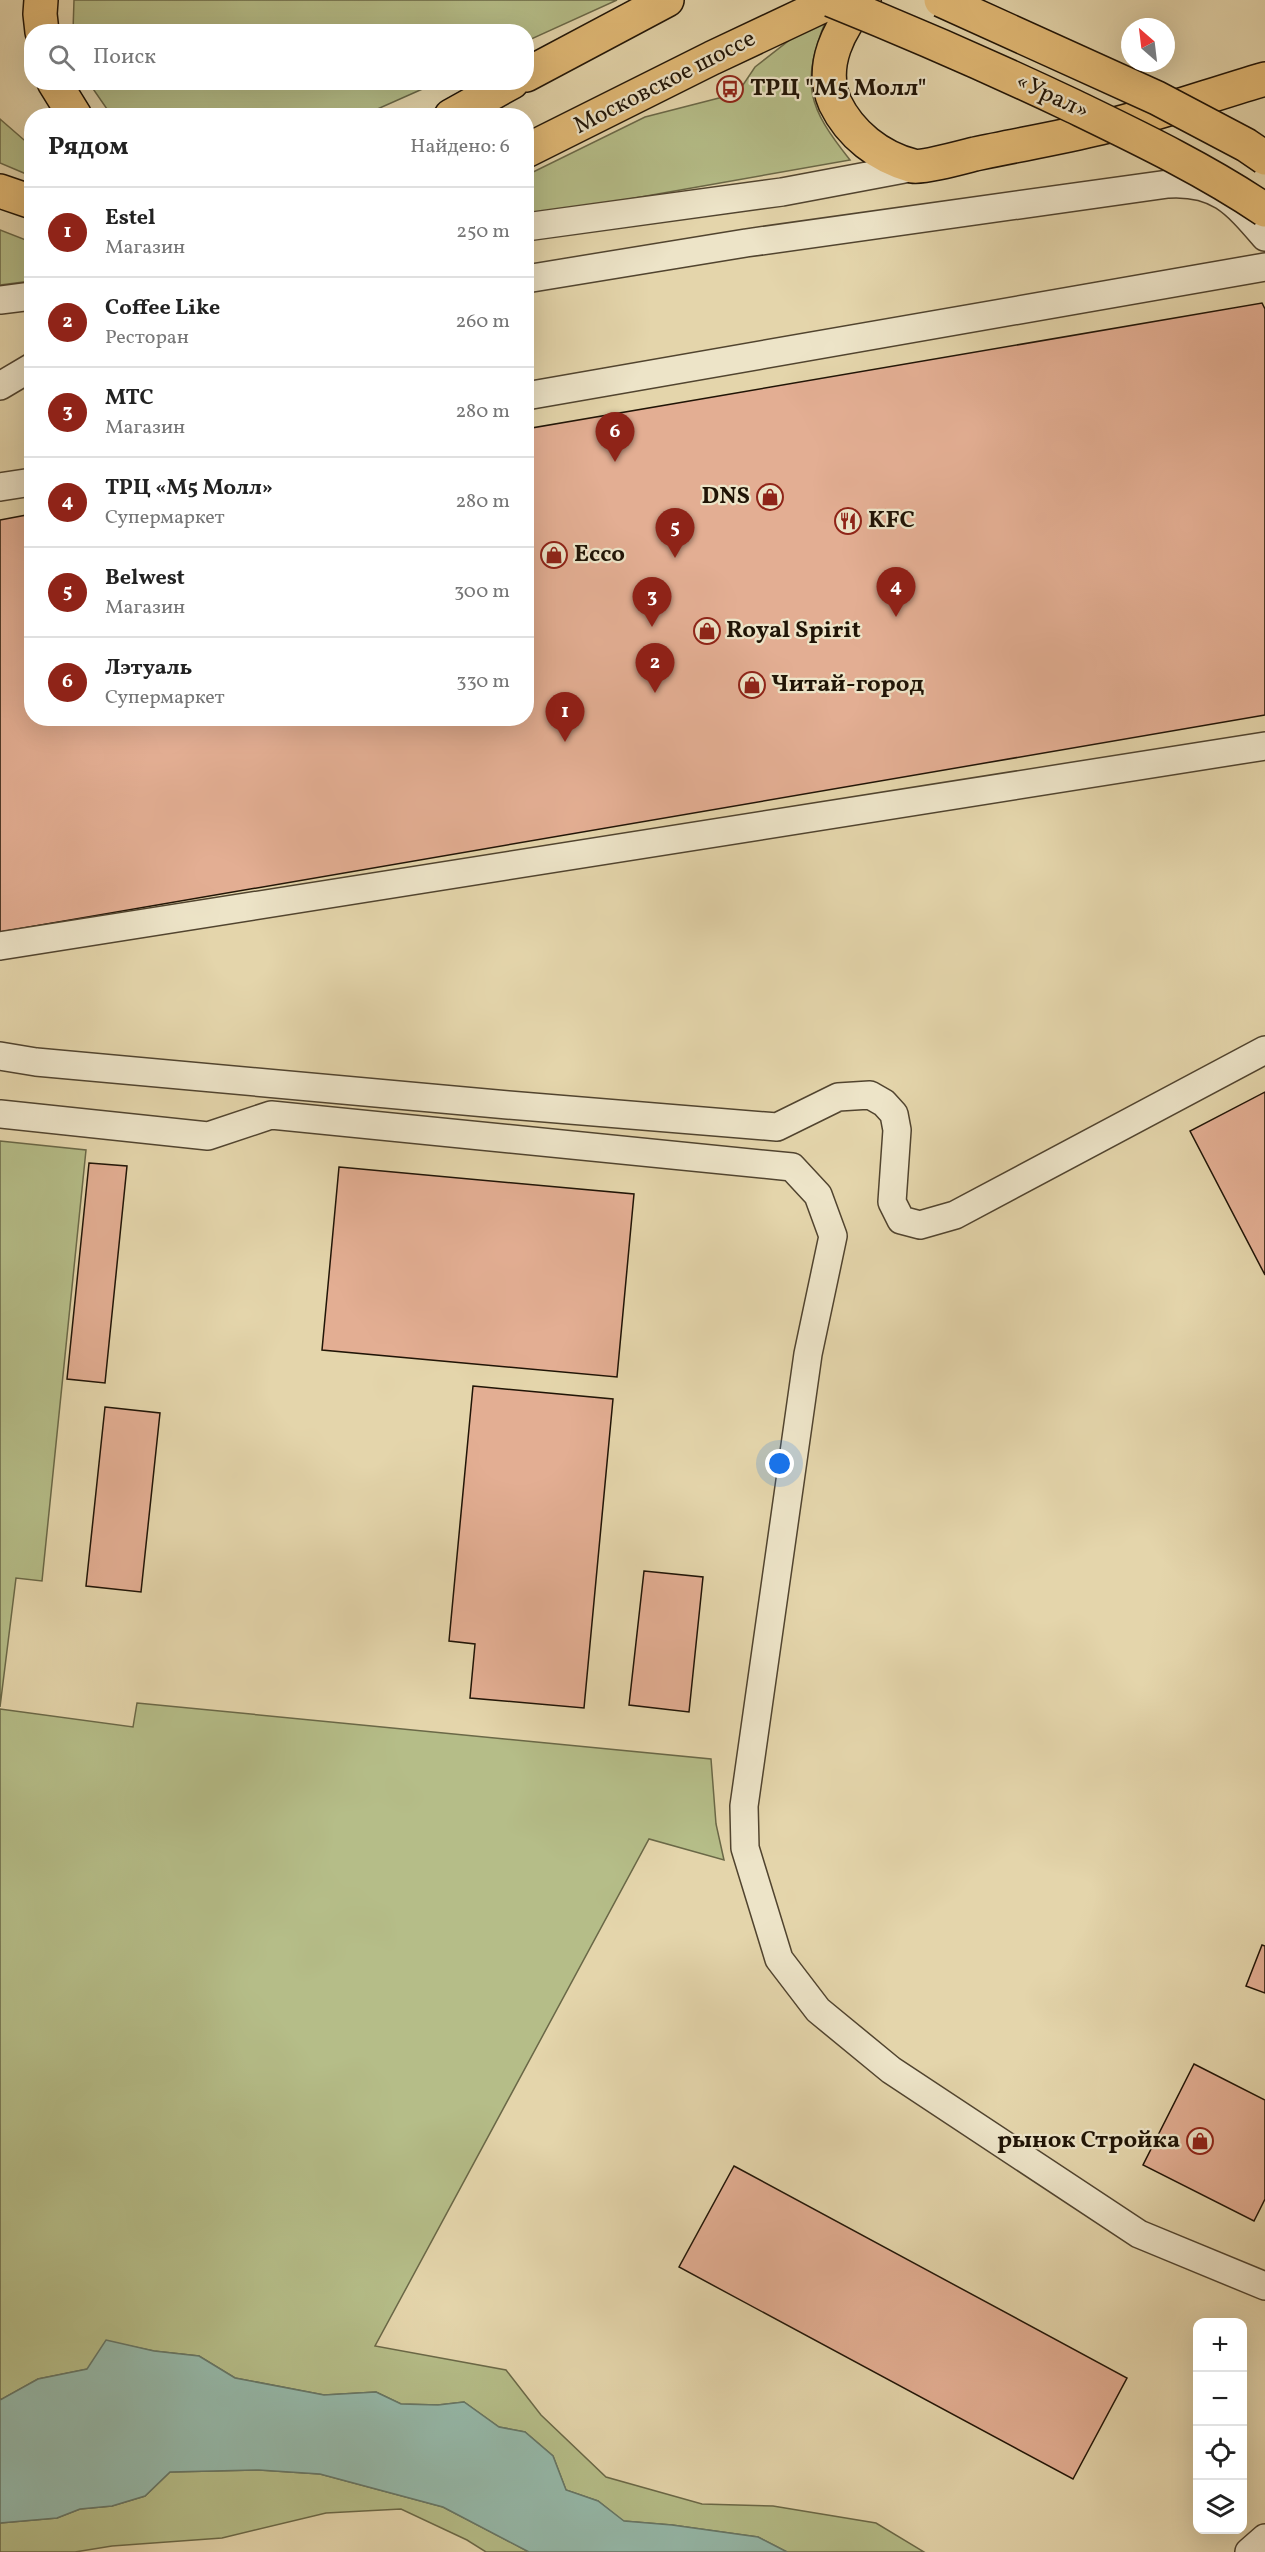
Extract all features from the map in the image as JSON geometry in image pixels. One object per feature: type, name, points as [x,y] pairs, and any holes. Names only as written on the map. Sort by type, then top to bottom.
[{"type":"main road","points":[[41,0],[39,14],[41,24]]},
{"type":"main road","points":[[534,71],[667,0]]},
{"type":"main road","name":"«Урал»","points":[[831,0],[936,42],[1118,128],[1222,182],[1265,210]]},
{"type":"main road","name":"Московское шоссе","points":[[534,146],[835,0]]},
{"type":"main road","points":[[864,0],[850,14],[832,51],[829,73],[833,97],[843,120],[859,137],[881,152],[915,167],[1101,128],[1265,79]]},
{"type":"main road","name":"«Урал»","points":[[940,0],[1157,98],[1265,158]]},
{"type":"main road","points":[[59,90],[70,108]]},
{"type":"main road","points":[[466,108],[498,90]]},
{"type":"main road","points":[[0,191],[24,199]]},
{"type":"street","points":[[534,226],[782,192],[915,167]]},
{"type":"street","points":[[534,278],[746,243],[1179,183],[1206,185],[1235,205],[1265,237]]},
{"type":"street","points":[[534,395],[1265,267]]},
{"type":"street","points":[[0,300],[24,297]]},
{"type":"street","points":[[0,386],[24,372]]},
{"type":"street","points":[[0,488],[24,484]]},
{"type":"street","points":[[0,946],[1265,746]]},
{"type":"street","points":[[0,1056],[36,1062],[341,1090],[777,1127],[837,1097],[870,1095],[884,1103],[894,1114],[897,1130],[891,1202],[901,1220],[920,1225],[955,1215],[1265,1050]]},
{"type":"street","points":[[0,1114],[208,1136],[271,1115],[792,1167],[818,1195],[833,1236],[808,1354],[744,1806],[745,1848],[779,1959],[818,2010],[891,2070],[1138,2234],[1265,2286]]},
{"type":"street","points":[[1249,2552],[1265,2538]]},
{"type":"green space","points":[[74,0],[617,0],[534,38],[534,24],[73,24]]},
{"type":"green space","points":[[826,20],[813,62],[812,95],[825,125],[850,160],[534,216],[534,172],[645,117],[719,98],[743,85],[755,67],[791,39]]},
{"type":"green space","points":[[94,90],[420,90],[380,108],[106,108]]},
{"type":"green space","points":[[0,119],[24,140],[24,173],[0,163]]},
{"type":"green space","points":[[0,230],[24,239],[24,282],[0,285]]},
{"type":"green space","points":[[0,1141],[86,1150],[42,1581],[16,1578],[0,1707]]},
{"type":"green space","points":[[137,1703],[711,1759],[716,1824],[724,1860],[649,1839],[375,2346],[506,2370],[541,2415],[606,2477],[702,2504],[773,2506],[876,2523],[924,2552],[787,2552],[758,2537],[623,2521],[598,2501],[566,2490],[553,2456],[525,2432],[499,2427],[464,2402],[438,2405],[401,2404],[376,2392],[324,2395],[235,2378],[199,2356],[154,2351],[106,2341],[88,2369],[38,2379],[0,2400],[0,1709],[133,1727]]},
{"type":"green space","points":[[259,2470],[320,2474],[443,2507],[529,2552],[486,2552],[467,2540],[401,2509],[326,2513],[222,2538],[112,2546],[75,2552],[0,2552],[0,2523],[57,2518],[80,2509],[112,2506],[145,2496],[170,2472]]},
{"type":"shaded area","points":[[106,2340],[154,2351],[199,2356],[235,2378],[324,2395],[376,2392],[401,2404],[438,2405],[464,2402],[499,2427],[525,2432],[553,2456],[566,2490],[598,2501],[624,2521],[758,2537],[787,2552],[529,2552],[443,2507],[320,2474],[259,2470],[170,2472],[145,2496],[112,2506],[80,2509],[57,2518],[0,2523],[0,2400],[38,2379],[87,2369]]},
{"type":"building","points":[[1262,303],[1265,309],[1265,715],[0,932],[0,520],[24,516],[24,726],[534,726],[534,428]]},
{"type":"building","points":[[1265,1092],[1265,1275],[1190,1131]]},
{"type":"building","points":[[89,1163],[127,1166],[105,1383],[67,1379]]},
{"type":"building","points":[[339,1167],[634,1194],[617,1377],[322,1350]]},
{"type":"building","points":[[473,1386],[613,1399],[584,1708],[470,1698],[475,1644],[449,1641]]},
{"type":"building","points":[[105,1407],[160,1413],[141,1592],[86,1586]]},
{"type":"building","points":[[644,1571],[703,1577],[689,1712],[629,1705]]},
{"type":"building","points":[[1262,1945],[1265,1946],[1265,1993],[1246,1986]]},
{"type":"building","points":[[1194,2064],[1265,2100],[1265,2199],[1254,2221],[1143,2165]]},
{"type":"building","points":[[734,2166],[1127,2378],[1073,2479],[679,2267]]},
{"type":"place","name":"ТРЦ \"М5 Молл\"","points":[[730,89]]},
{"type":"place","name":"Лэтуаль","points":[[615,462]]},
{"type":"place","name":"DNS","points":[[770,497]]},
{"type":"place","name":"KFC","points":[[848,521]]},
{"type":"place","name":"Ecco","points":[[554,555]]},
{"type":"place","name":"Belwest","points":[[675,558]]},
{"type":"place","name":"ТРЦ «М5 Молл»","points":[[896,617]]},
{"type":"place","name":"МТС","points":[[652,627]]},
{"type":"place","name":"Royal Spirit","points":[[707,631]]},
{"type":"place","name":"Читай-город","points":[[752,685]]},
{"type":"place","name":"Coffee Like","points":[[655,693]]},
{"type":"place","name":"Estel","points":[[565,742]]},
{"type":"place","name":"рынок Стройка","points":[[1200,2141]]}]
